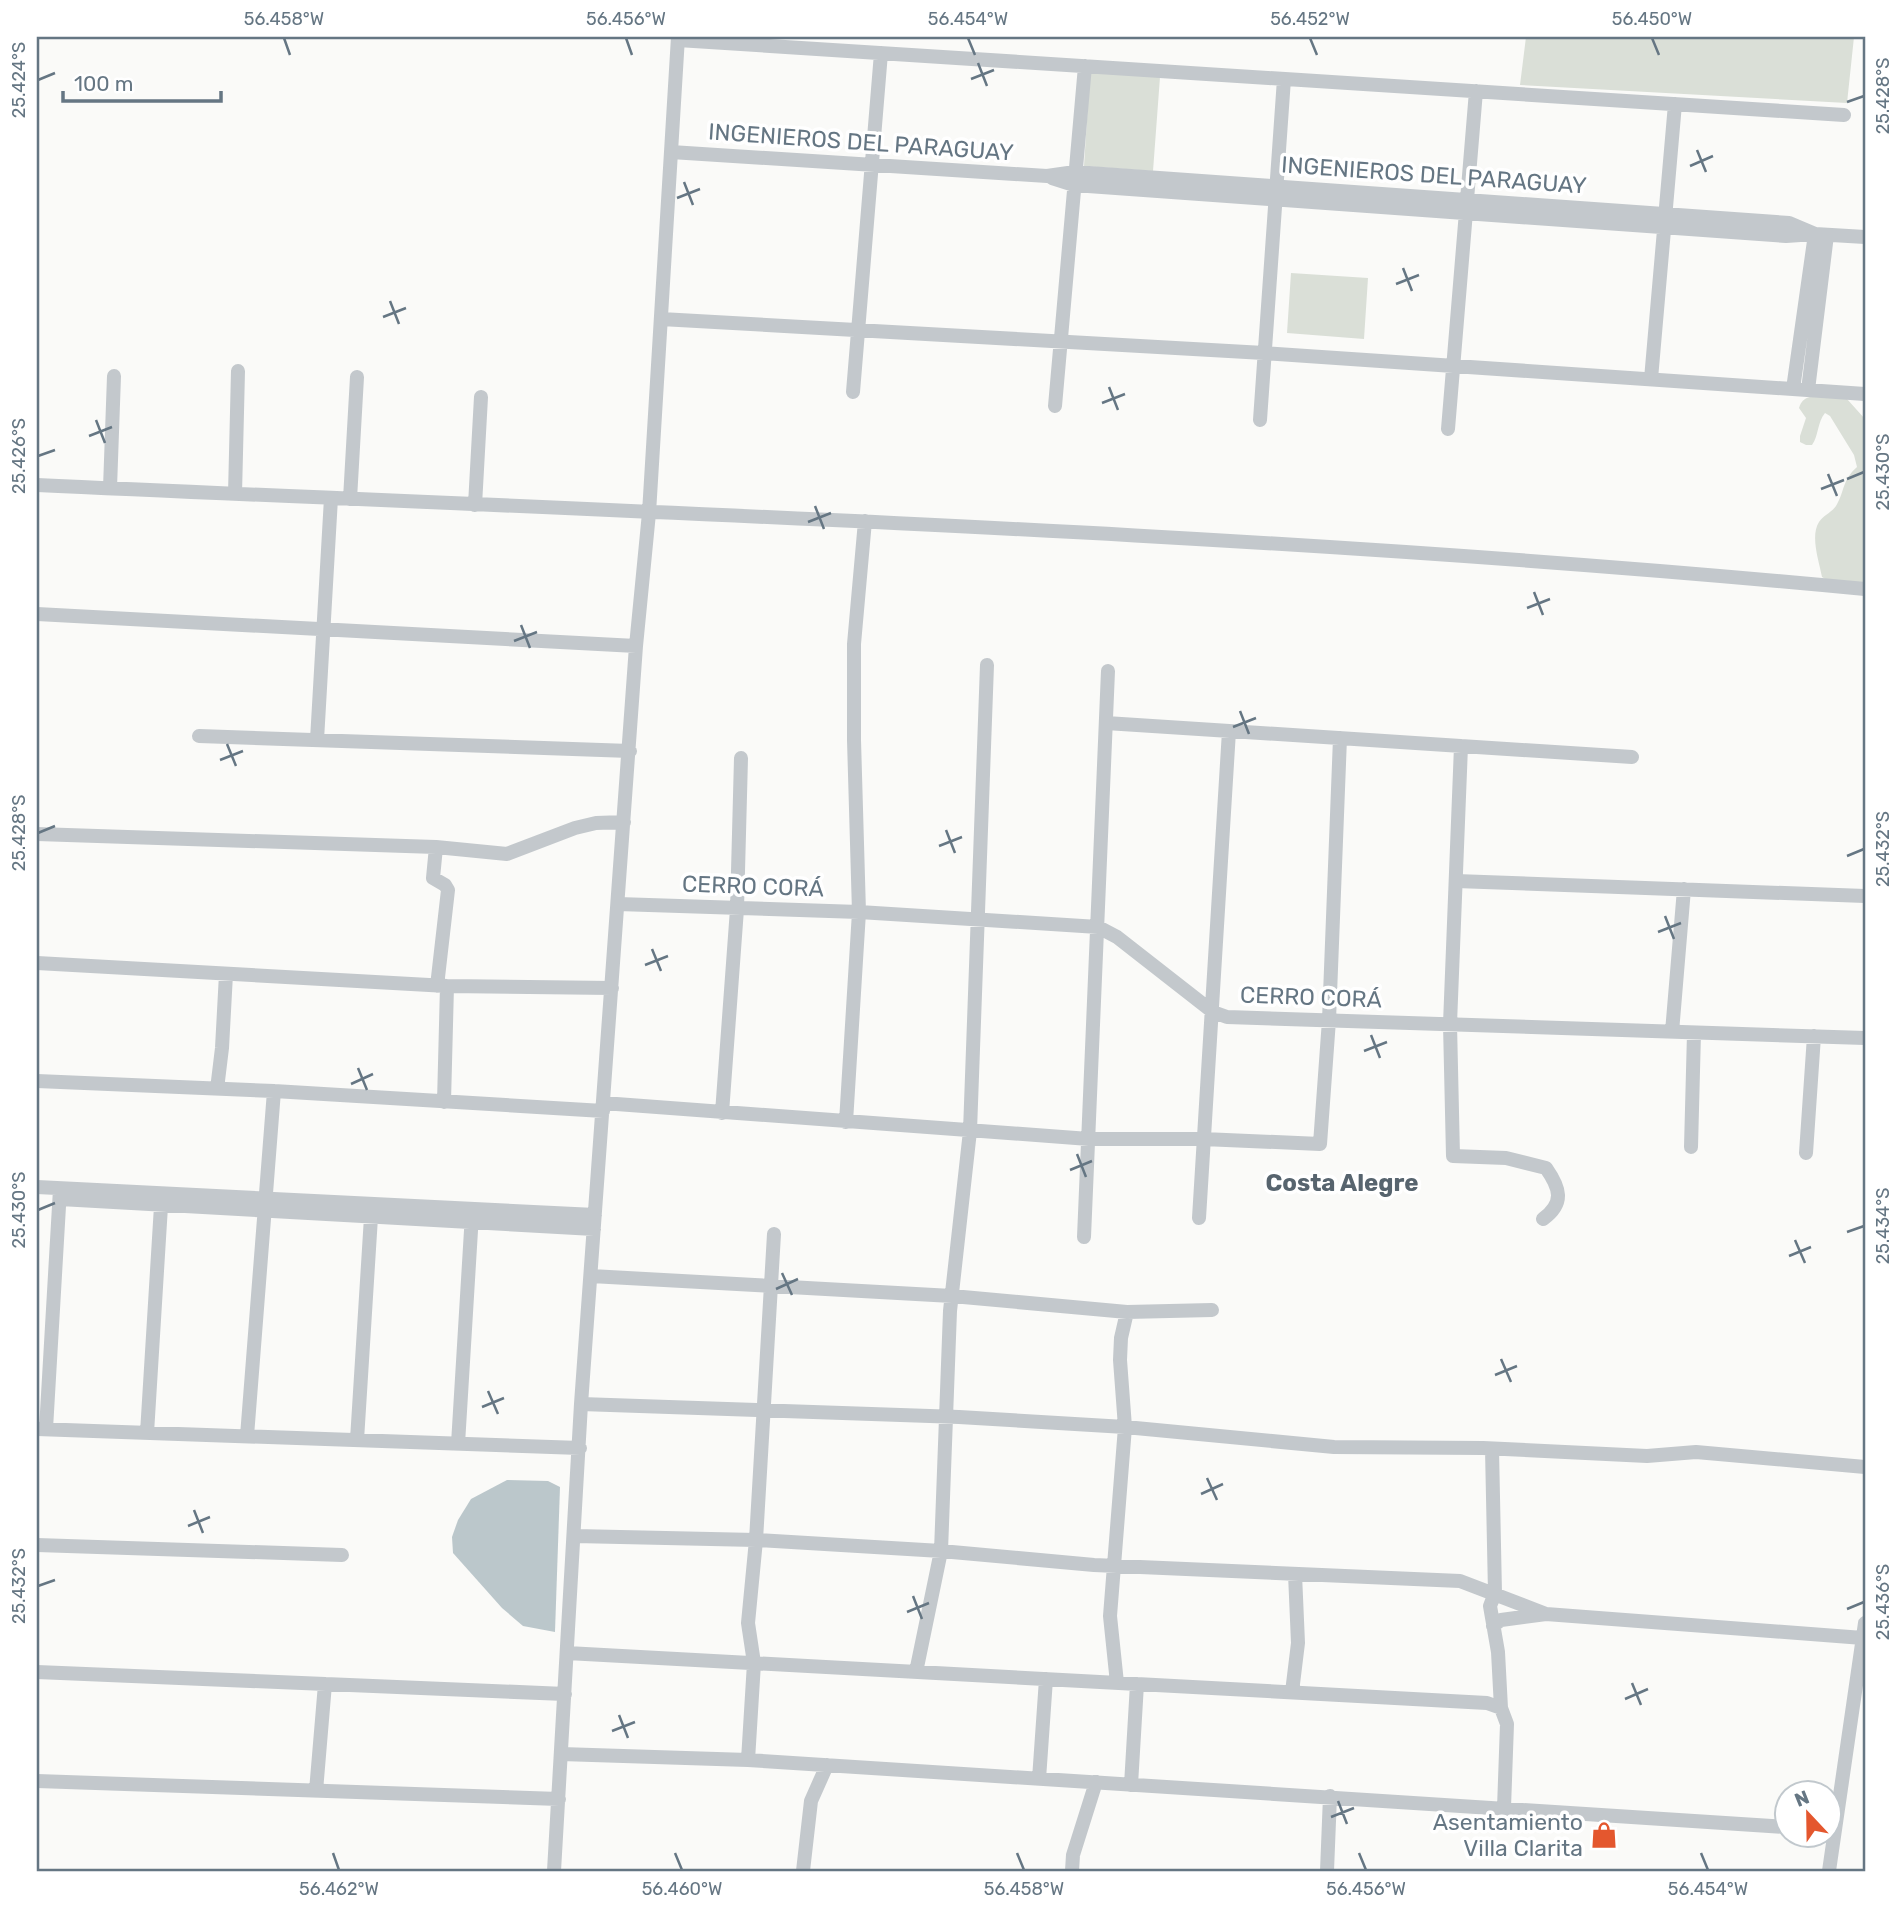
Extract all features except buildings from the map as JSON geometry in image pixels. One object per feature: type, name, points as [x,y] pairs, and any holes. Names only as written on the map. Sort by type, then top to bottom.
[{"type":"street","points":[[554,1871],[581,1404],[636,646],[649,513],[678,38],[1844,115]]},
{"type":"street","points":[[853,392],[881,53]]},
{"type":"street","points":[[1055,406],[1085,66]]},
{"type":"street","points":[[1260,420],[1284,79]]},
{"type":"street","points":[[1448,429],[1476,91]]},
{"type":"street","points":[[1651,379],[1675,104]]},
{"type":"street","name":"INGENIEROS DEL PARAGUAY","points":[[671,152],[1047,176],[1664,221],[1789,223],[1821,234],[1865,237]]},
{"type":"street","points":[[1793,389],[1821,234]]},
{"type":"street","points":[[1808,390],[1821,234]]},
{"type":"street","points":[[661,319],[1264,353],[1865,394]]},
{"type":"street","points":[[235,494],[237,371]]},
{"type":"street","points":[[110,488],[114,376]]},
{"type":"street","points":[[350,499],[357,377]]},
{"type":"street","points":[[475,505],[481,397]]},
{"type":"street","points":[[37,485],[865,521],[1269,542],[1865,589]]},
{"type":"street","points":[[317,740],[331,498]]},
{"type":"street","points":[[846,1122],[859,912],[854,644],[865,521]]},
{"type":"street","points":[[37,614],[636,646]]},
{"type":"street","points":[[916,1672],[941,1551],[952,1296],[970,1131],[987,665]]},
{"type":"street","points":[[1084,1237],[1108,671]]},
{"type":"street","points":[[1106,723],[1632,757]]},
{"type":"street","points":[[1199,1218],[1229,731]]},
{"type":"street","points":[[199,736],[630,751]]},
{"type":"street","points":[[37,1081],[722,1112],[1089,1139],[1203,1139],[1320,1144],[1329,1020],[1340,738]]},
{"type":"street","points":[[1461,746],[1450,1024],[1453,1156],[1506,1158],[1546,1168],[1558,1184],[1559,1196],[1553,1212],[1544,1219]]},
{"type":"street","points":[[722,1112],[737,909],[741,758]]},
{"type":"street","points":[[37,834],[436,847],[507,854],[575,828],[596,823],[624,822]]},
{"type":"street","points":[[436,847],[433,878],[448,890],[442,986],[444,1101]]},
{"type":"street","points":[[1456,881],[1865,895]]},
{"type":"street","points":[[1672,1032],[1684,889]]},
{"type":"street","name":"CERRO CORÁ","points":[[618,904],[859,912],[1098,927],[1116,937],[1213,1012],[1227,1017],[1865,1038]]},
{"type":"street","points":[[37,963],[442,986],[612,988]]},
{"type":"street","points":[[217,1089],[226,974]]},
{"type":"street","points":[[1691,1147],[1694,1033]]},
{"type":"street","points":[[1806,1153],[1814,1036]]},
{"type":"street","points":[[247,1436],[274,1091]]},
{"type":"street","points":[[37,1188],[60,1194],[161,1206],[265,1205],[371,1217],[472,1216]]},
{"type":"street","points":[[60,1194],[595,1222]]},
{"type":"street","points":[[60,1194],[41,1429],[580,1448]]},
{"type":"street","points":[[147,1433],[161,1206]]},
{"type":"street","points":[[458,1444],[472,1216]]},
{"type":"street","points":[[357,1440],[371,1217]]},
{"type":"street","points":[[748,1760],[754,1663],[748,1623],[774,1234]]},
{"type":"street","points":[[591,1276],[952,1296],[1127,1312],[1212,1310]]},
{"type":"street","points":[[1117,1683],[1110,1630],[1125,1427],[1121,1338],[1127,1312]]},
{"type":"street","points":[[37,1316],[52,1316]]},
{"type":"street","points":[[581,1404],[946,1417],[1125,1427],[1334,1447],[1647,1455],[1696,1452],[1865,1468]]},
{"type":"street","points":[[1492,1449],[1495,1593],[1490,1606],[1498,1652],[1501,1708],[1507,1724],[1504,1808]]},
{"type":"street","points":[[575,1535],[755,1540],[941,1551],[1115,1566],[1460,1581],[1546,1614]]},
{"type":"street","points":[[37,1545],[342,1555]]},
{"type":"street","points":[[1292,1692],[1298,1643],[1295,1574]]},
{"type":"street","points":[[1493,1626],[1501,1620],[1546,1614],[1863,1638]]},
{"type":"street","points":[[1840,1778],[1865,1623]]},
{"type":"street","points":[[567,1653],[1487,1703],[1501,1708]]},
{"type":"street","points":[[37,1672],[565,1694]]},
{"type":"street","points":[[1040,1779],[1046,1679]]},
{"type":"street","points":[[316,1791],[325,1684]]},
{"type":"street","points":[[1131,1784],[1137,1684]]},
{"type":"street","points":[[561,1754],[748,1760],[1772,1826]]},
{"type":"street","points":[[803,1871],[811,1801],[827,1765]]},
{"type":"street","points":[[37,1781],[559,1799]]},
{"type":"street","points":[[1072,1871],[1073,1855],[1096,1782]]},
{"type":"street","points":[[1327,1871],[1330,1797]]},
{"type":"street","points":[[1829,1871],[1831,1848]]},
{"type":"shaded area","points":[[1526,37],[1854,37],[1847,103],[1520,85]]},
{"type":"shaded area","points":[[1090,72],[1160,77],[1153,171],[1084,166]]},
{"type":"shaded area","points":[[1291,273],[1368,278],[1364,339],[1287,333]]},
{"type":"shaded area","points":[[1808,397],[1847,399],[1865,419],[1865,582],[1832,583],[1822,577],[1816,549],[1816,528],[1836,506],[1846,481],[1857,467],[1854,455],[1830,416],[1825,413],[1812,445],[1800,442],[1806,418],[1799,408],[1801,404]]},
{"type":"shaded area","points":[[507,1480],[548,1481],[560,1487],[555,1632],[523,1626],[502,1608],[453,1553],[452,1537],[458,1520],[471,1499]]},
{"type":"place","name":"Asentamiento Villa Clarita","points":[[1604,1835]]},
{"type":"district","name":"Costa Alegre","points":[[1342,1183]]}]
